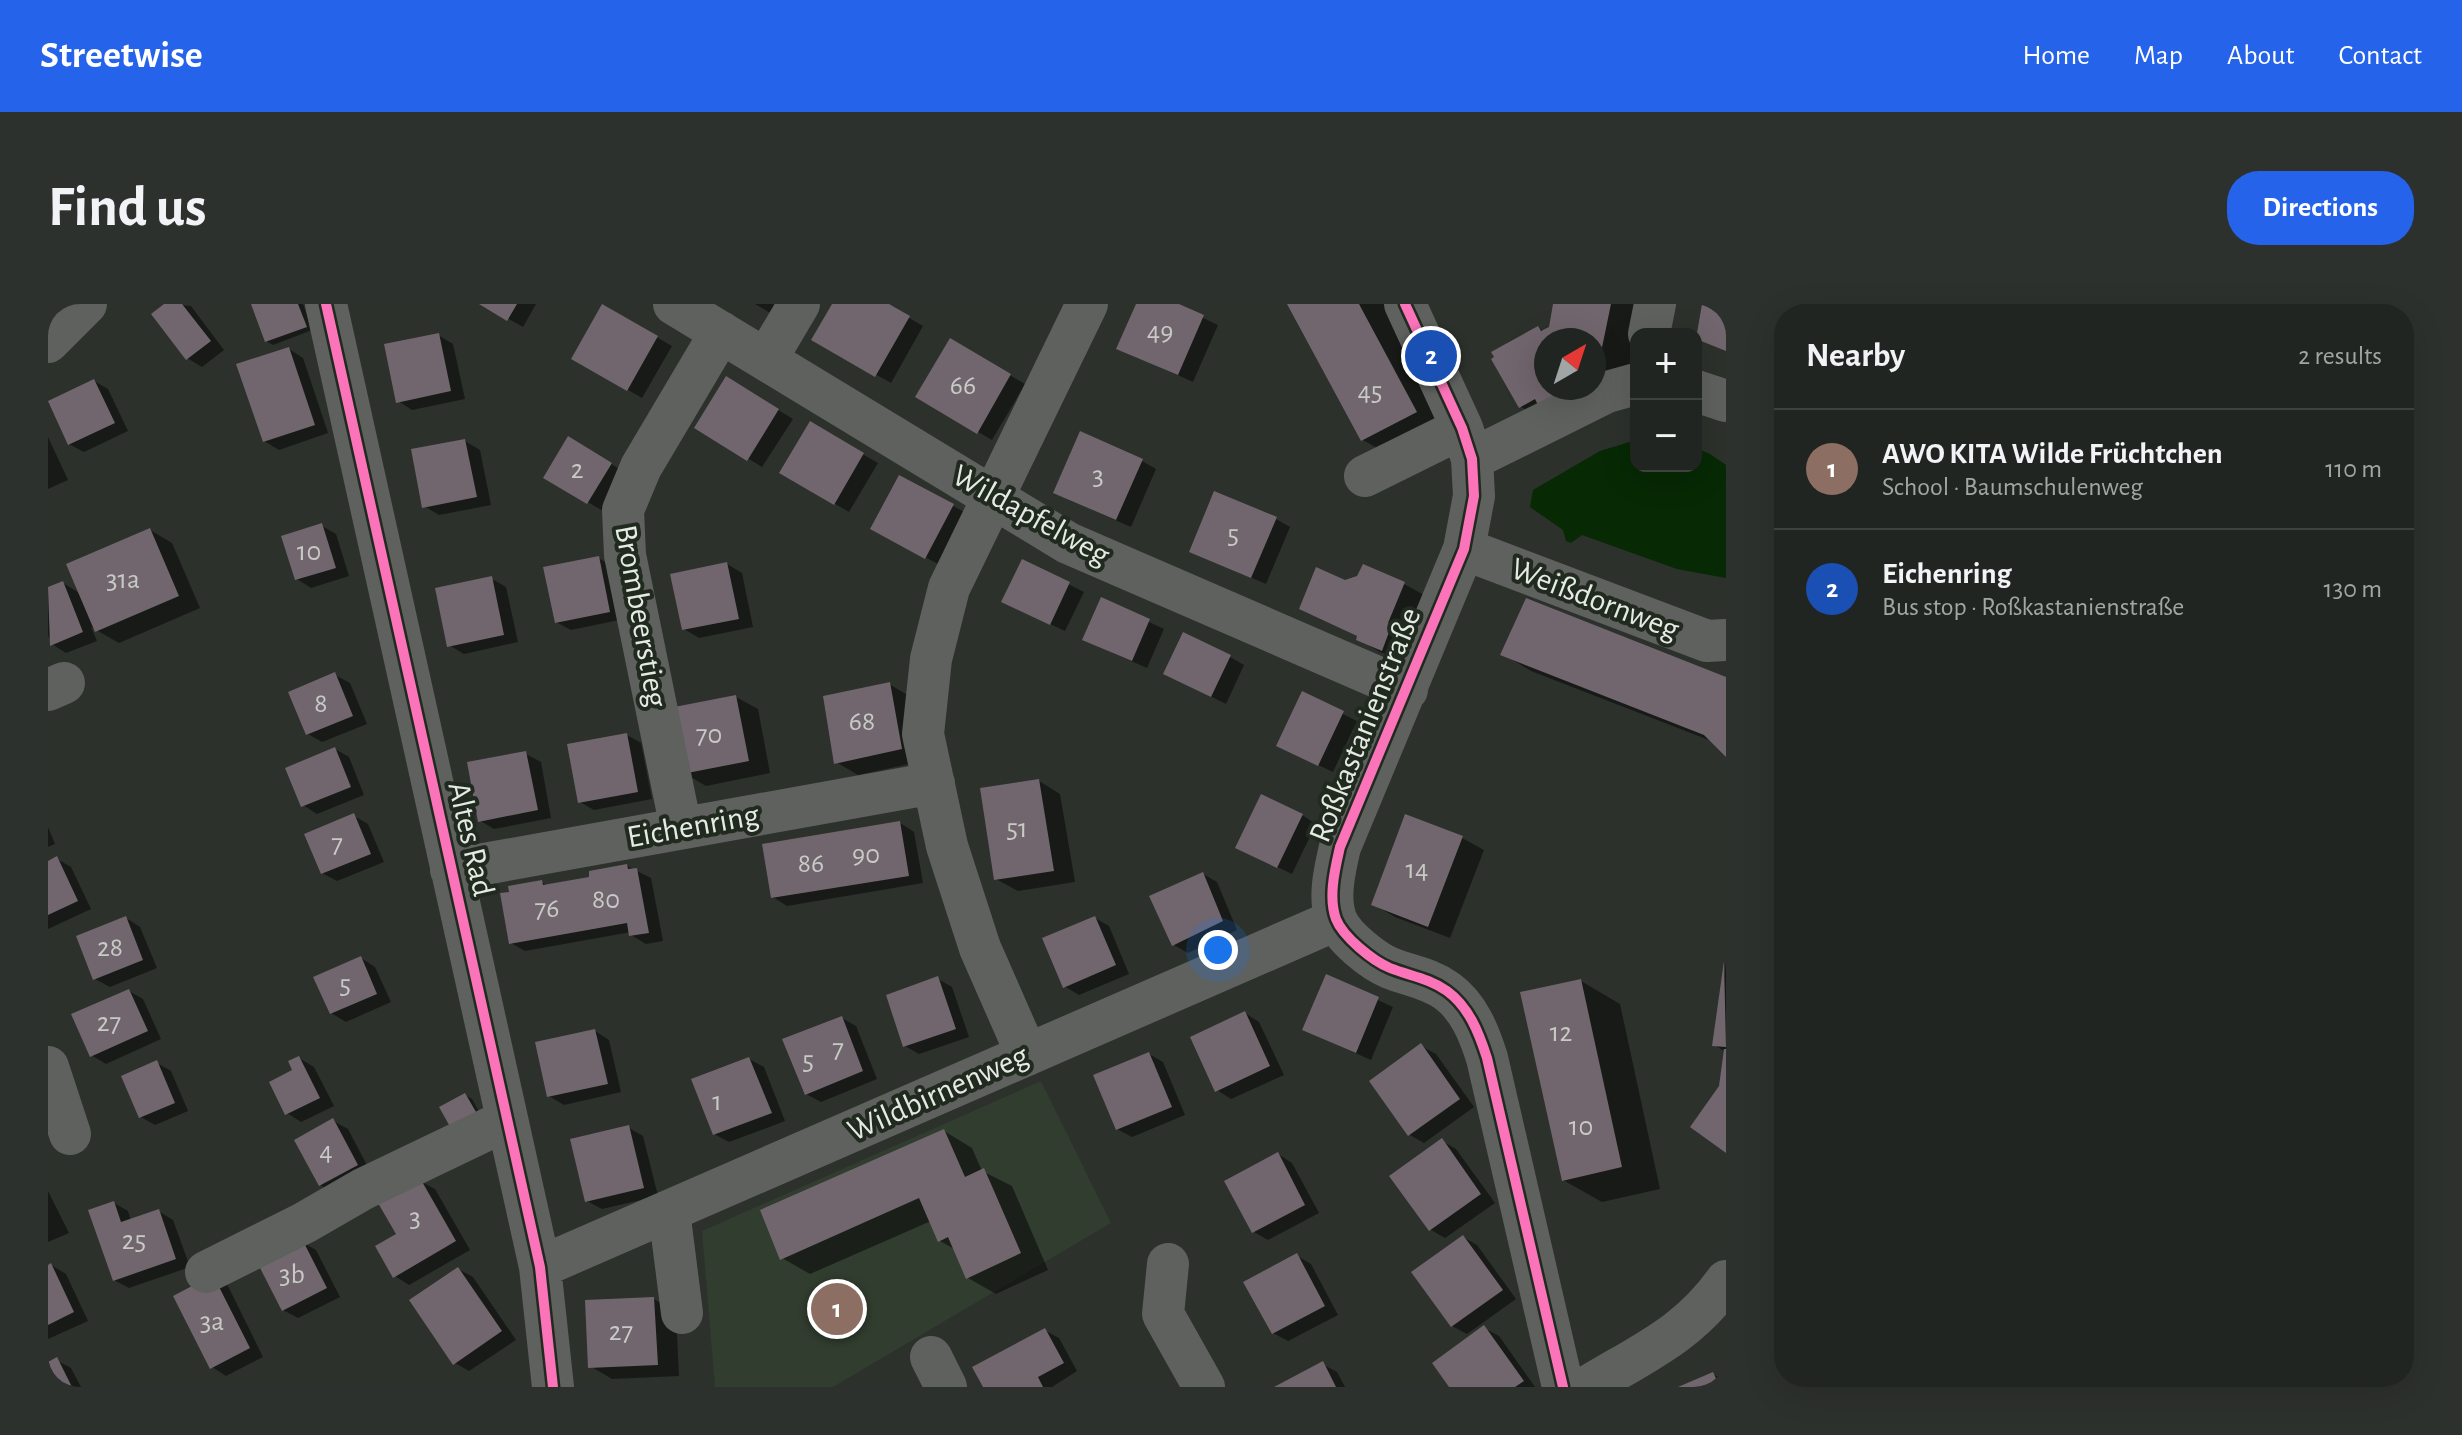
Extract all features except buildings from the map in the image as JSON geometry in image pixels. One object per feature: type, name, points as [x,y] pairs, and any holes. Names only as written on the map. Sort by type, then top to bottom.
[{"type":"street","points":[[48,342],[86,304]]},
{"type":"street","name":"Altes Rad","points":[[326,304],[540,1267],[553,1387]]},
{"type":"street","name":"Wildapfelweg","points":[[674,304],[1068,543],[1407,690]]},
{"type":"street","points":[[767,358],[799,304]]},
{"type":"street","points":[[1027,1055],[980,948],[947,846],[923,734],[931,659],[949,588],[1087,304]]},
{"type":"street","name":"Roßkastanienstraße","points":[[1336,920],[1333,882],[1340,847],[1464,549],[1474,496],[1467,443],[1405,304]]},
{"type":"street","points":[[1650,328],[1655,304]]},
{"type":"street","name":"Brombeerstieg","points":[[681,828],[625,555],[623,510],[641,467],[721,332]]},
{"type":"street","points":[[1365,476],[1630,386]]},
{"type":"street","points":[[1702,393],[1726,401]]},
{"type":"street","name":"Weißdornweg","points":[[1464,549],[1707,641],[1726,640]]},
{"type":"street","name":"Eichenring","points":[[451,870],[934,783]]},
{"type":"street","points":[[1336,920],[1360,949],[1388,967],[1430,980],[1450,992],[1475,1023],[1487,1058],[1563,1387]]},
{"type":"street","name":"Wildbirnenweg","points":[[540,1267],[1336,920]]},
{"type":"street","points":[[48,1067],[70,1134]]},
{"type":"street","points":[[206,1272],[304,1223],[363,1189],[507,1120]]},
{"type":"street","points":[[669,1211],[682,1313]]},
{"type":"street","points":[[1168,1264],[1163,1314],[1204,1387]]},
{"type":"street","points":[[1587,1387],[1678,1334],[1713,1299],[1726,1281]]},
{"type":"shaded area","points":[[1630,442],[1630,472],[1702,472],[1702,451],[1726,465],[1726,578],[1677,569],[1582,535],[1571,543],[1566,541],[1563,530],[1530,507],[1533,490],[1600,451]]},
{"type":"shaded area","points":[[1041,1081],[1111,1223],[833,1387],[715,1387],[702,1231]]},
{"type":"cycle path","points":[[326,304],[540,1267],[553,1387]]},
{"type":"cycle path","points":[[1405,304],[1462,428],[1472,459],[1474,496],[1464,549],[1340,847],[1333,883],[1334,910],[1340,926],[1359,948],[1383,965],[1447,991],[1455,997],[1477,1030],[1487,1058],[1563,1387]]},
{"type":"place","name":"Eichenring","points":[[1431,356]]},
{"type":"place","name":"AWO KITA Wilde Früchtchen","points":[[837,1309]]}]
